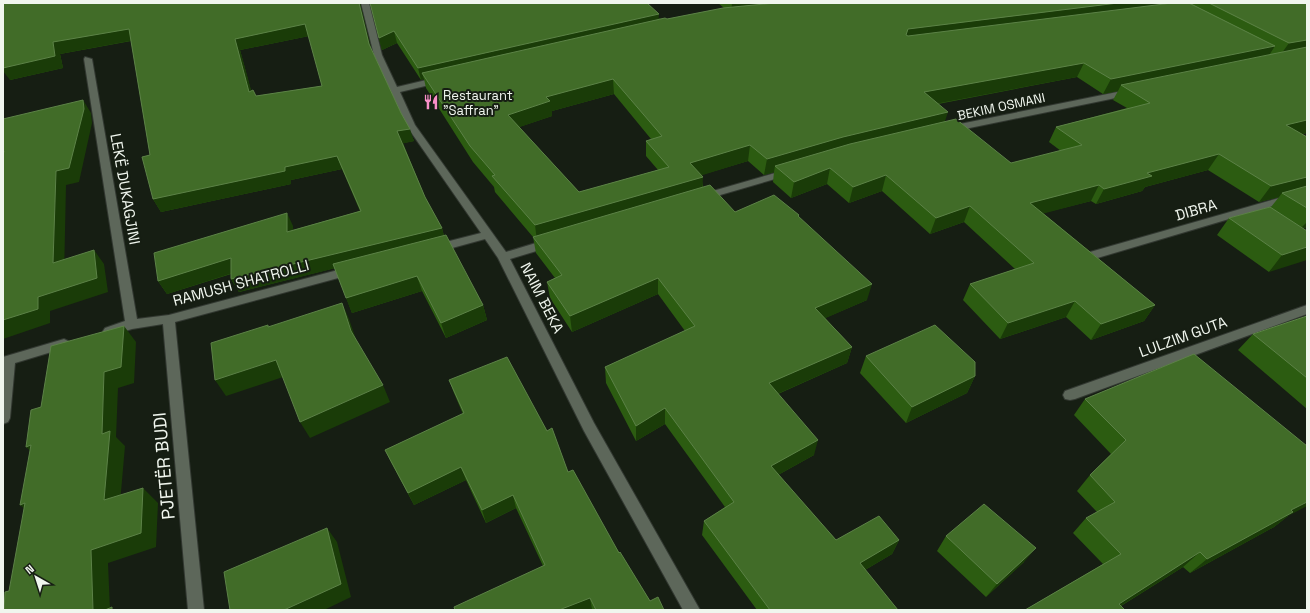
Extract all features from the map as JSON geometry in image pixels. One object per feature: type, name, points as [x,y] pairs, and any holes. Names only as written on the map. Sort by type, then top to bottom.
[{"type":"street","points":[[366,7],[377,9]]},
{"type":"street","name":"NAIM BEKA","points":[[366,7],[378,55],[411,125],[503,257],[589,427],[692,610]]},
{"type":"street","name":"LEKË DUKAGJINI","points":[[88,59],[132,324]]},
{"type":"street","points":[[395,90],[449,77]]},
{"type":"street","name":"BEKIM OSMANI","points":[[939,132],[1139,91]]},
{"type":"street","points":[[691,201],[797,170]]},
{"type":"street","name":"DIBRA","points":[[1094,255],[1307,193]]},
{"type":"street","points":[[419,253],[487,235]]},
{"type":"street","points":[[503,257],[555,241]]},
{"type":"street","name":"RAMUSH SHATROLLI","points":[[94,335],[132,324],[169,319],[366,267]]},
{"type":"street","name":"LULZIM GUTA","points":[[1070,395],[1307,309]]},
{"type":"street","name":"PJETËR BUDI","points":[[169,319],[196,610]]},
{"type":"street","points":[[3,418],[6,361],[78,340]]},
{"type":"building","points":[[3,3],[359,3],[369,44],[410,129],[397,131],[425,197],[442,228],[231,279],[231,258],[158,281],[154,253],[287,213],[287,232],[361,211],[337,156],[285,167],[285,171],[153,199],[142,157],[150,155],[129,29],[53,42],[55,56],[3,68]],"holes":[[[305,24],[322,86],[256,96],[253,90],[249,92],[235,39]]]},
{"type":"building","points":[[370,3],[647,3],[659,14],[418,68],[394,31],[379,38]]},
{"type":"building","points":[[775,3],[1118,3],[908,29],[906,35],[908,36],[1172,3],[1188,3],[1275,46],[1111,79],[1084,63],[924,92],[948,112],[843,137],[767,159],[750,145],[690,163],[703,177],[535,225],[492,176],[495,175],[470,146],[422,73],[665,18],[667,19],[723,8]],"holes":[[[613,79],[662,136],[646,141],[669,167],[579,192],[508,115],[550,101],[546,97]]]},
{"type":"building","points":[[1209,3],[1307,3],[1307,40],[1289,43]]},
{"type":"building","points":[[1307,47],[1307,120],[1286,125],[1307,137],[1307,177],[1271,186],[1219,154],[1147,173],[1152,176],[1104,189],[1099,185],[1030,203],[1155,305],[1101,324],[1075,301],[1008,323],[970,284],[1034,263],[970,206],[936,218],[886,175],[853,187],[830,168],[794,182],[775,166],[850,144],[956,119],[1011,163],[1082,145],[1056,127],[1150,103],[1121,85]]},
{"type":"building","points":[[83,100],[84,109],[69,168],[56,171],[53,263],[94,250],[97,278],[38,297],[38,309],[3,320],[3,119]]},
{"type":"building","points":[[710,185],[735,212],[774,195],[799,215],[798,216],[872,284],[815,308],[852,347],[769,383],[818,440],[771,466],[836,540],[879,516],[899,540],[860,563],[898,610],[770,610],[704,521],[734,502],[665,408],[636,426],[605,367],[695,326],[658,278],[570,316],[547,282],[562,275],[533,237]]},
{"type":"building","points":[[1307,186],[1307,208],[1282,193]]},
{"type":"building","points":[[1270,207],[1307,231],[1307,247],[1282,255],[1229,218]]},
{"type":"building","points":[[446,235],[483,305],[441,323],[417,276],[346,298],[333,264]]},
{"type":"building","points":[[342,303],[351,331],[383,385],[300,422],[276,360],[215,380],[211,343],[268,325],[268,327]]},
{"type":"building","points":[[1307,316],[1307,378],[1253,334]]},
{"type":"building","points":[[935,325],[975,362],[975,376],[912,407],[866,356]]},
{"type":"building","points":[[124,326],[121,367],[104,372],[102,434],[110,431],[104,500],[143,488],[141,533],[91,550],[93,610],[4,610],[5,592],[9,591],[25,503],[20,505],[31,445],[26,447],[31,410],[41,407],[51,346]]},
{"type":"building","points":[[1194,354],[1307,446],[1307,502],[1291,510],[1293,512],[1207,559],[1200,552],[1119,604],[1125,610],[1025,610],[1121,554],[1086,518],[1115,502],[1090,475],[1126,440],[1085,399]]},
{"type":"building","points":[[507,357],[547,431],[552,428],[568,472],[573,470],[619,553],[620,552],[650,601],[658,597],[664,610],[596,610],[590,598],[559,610],[455,610],[454,607],[545,565],[513,495],[482,510],[461,467],[408,493],[385,450],[464,413],[449,380]]},
{"type":"building","points":[[984,504],[1036,548],[997,584],[946,536]]},
{"type":"building","points":[[327,528],[341,584],[284,610],[230,610],[224,572]]},
{"type":"building","points":[[112,607],[112,610],[105,610]]},
{"type":"place","name":"Restaurant \"Saffran\"","points":[[431,102]]}]
